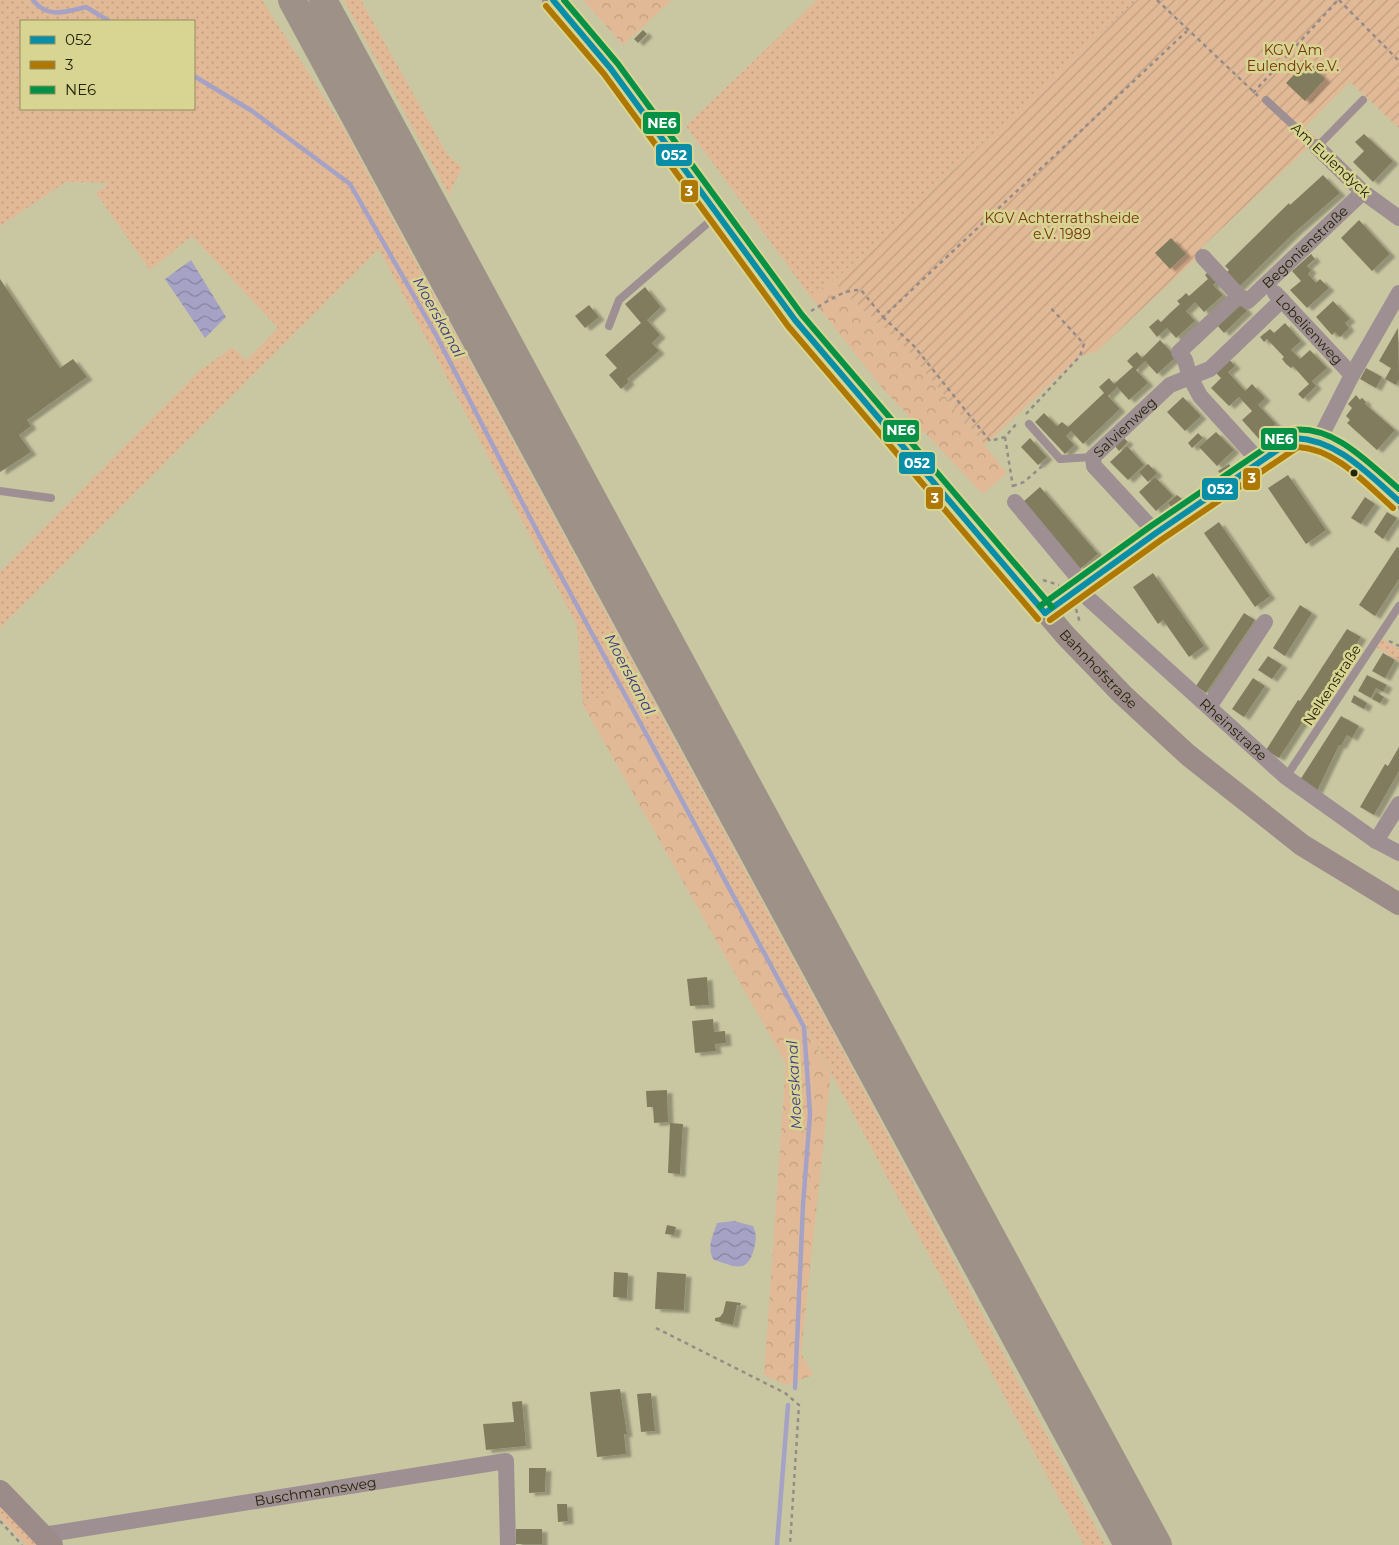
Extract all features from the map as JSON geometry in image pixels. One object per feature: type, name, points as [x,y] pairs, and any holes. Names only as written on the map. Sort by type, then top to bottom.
[{"type":"highway","points":[[292,0],[1128,1545]]},
{"type":"highway","points":[[323,0],[1158,1545]]},
{"type":"main road","name":"Bahnhofstraße","points":[[553,0],[611,69],[716,216],[795,320],[1045,613],[1122,694],[1188,755],[1302,845],[1399,904]]},
{"type":"main road","points":[[0,1491],[47,1540]]},
{"type":"street","name":"Am Eulendyck","points":[[1317,148],[1363,192],[1399,218]]},
{"type":"street","name":"Begonienstraße","points":[[1243,299],[1267,284],[1363,192]]},
{"type":"street","points":[[1203,257],[1264,318]]},
{"type":"street","name":"Lobelienweg","points":[[1267,284],[1352,375]]},
{"type":"street","points":[[1319,440],[1352,375],[1399,293]]},
{"type":"street","points":[[1243,299],[1178,352],[1185,360],[1190,377],[1200,396],[1260,462]]},
{"type":"street","name":"Salvienweg","points":[[1156,533],[1094,466],[1093,457],[1170,385],[1210,369],[1282,300]]},
{"type":"street","points":[[1045,613],[1156,533],[1295,438],[1308,436],[1336,450],[1399,501]]},
{"type":"street","name":"Rheinstraße","points":[[1015,502],[1078,589],[1286,777],[1376,842],[1399,853]]},
{"type":"street","points":[[1209,707],[1265,622]]},
{"type":"street","points":[[1376,842],[1399,804]]},
{"type":"street","name":"Buschmannsweg","points":[[47,1540],[506,1461],[508,1545]]},
{"type":"lane","name":"Am Eulendyck","points":[[1266,100],[1317,148]]},
{"type":"lane","points":[[1317,148],[1363,100]]},
{"type":"lane","points":[[609,326],[619,300],[716,216]]},
{"type":"lane","points":[[1029,424],[1060,459],[1093,457]]},
{"type":"lane","points":[[0,492],[51,498]]},
{"type":"lane","name":"Nelkenstraße","points":[[1286,777],[1399,606]]},
{"type":"path","points":[[1157,0],[1253,93],[1266,100]]},
{"type":"path","points":[[1253,93],[1338,0],[1399,61]]},
{"type":"path","points":[[883,317],[1188,31]]},
{"type":"path","points":[[810,312],[841,294],[853,290],[861,290],[883,317],[914,346],[990,441],[1005,437],[1080,356],[1084,344],[1049,306]]},
{"type":"path","points":[[805,304],[816,319]]},
{"type":"path","points":[[1005,437],[1015,502]]},
{"type":"path","points":[[1013,486],[1024,482],[1056,454]]},
{"type":"path","points":[[1036,575],[1043,580],[1078,589],[1083,630]]},
{"type":"path","points":[[656,1328],[785,1393],[799,1405],[790,1545]]},
{"type":"path","points":[[0,1521],[22,1545]]},
{"type":"green space","points":[[0,0],[262,0],[343,127],[850,1064],[1105,1545],[1084,1545],[646,727],[612,691],[583,705],[577,625],[379,249],[0,628],[0,572],[199,371],[233,347],[246,361],[278,328],[192,236],[150,270],[96,193],[109,183],[66,182],[0,226]]},
{"type":"green space","points":[[344,0],[361,0],[447,154],[462,167],[449,195]]},
{"type":"green space","points":[[583,0],[672,0],[623,45]]},
{"type":"green space","points":[[817,0],[1137,0],[833,282],[809,295],[686,126]]},
{"type":"green space","name":"KGV Achterrathsheide e.V. 1989","points":[[1137,0],[1399,0],[1399,128],[1350,82],[1305,127],[1317,139],[1201,248],[1204,251],[1096,352],[1080,356],[985,445],[905,347],[833,282]]},
{"type":"green space","points":[[833,282],[905,347],[1007,473],[983,494],[884,390],[809,295]]},
{"type":"green space","points":[[1382,639],[1399,649],[1399,661],[1377,648]]},
{"type":"green space","points":[[612,691],[646,727],[831,1074],[801,1353],[813,1375],[786,1385],[764,1375],[786,1064],[583,705]]},
{"type":"green space","points":[[0,1501],[41,1545],[26,1545],[0,1517]]},
{"type":"water","points":[[191,260],[226,317],[205,338],[165,279]]},
{"type":"water","points":[[734,1221],[753,1226],[756,1235],[755,1246],[748,1263],[739,1266],[714,1260],[710,1247],[717,1223]]},
{"type":"building","points":[[643,30],[647,34],[638,43],[634,39]]},
{"type":"building","points":[[1307,61],[1325,79],[1305,101],[1286,83]]},
{"type":"building","points":[[1364,134],[1393,161],[1373,182],[1353,162],[1364,151],[1355,142]]},
{"type":"building","points":[[1323,175],[1340,193],[1295,232],[1238,288],[1225,274],[1229,270],[1225,266],[1289,203],[1290,205]]},
{"type":"building","points":[[1359,220],[1390,254],[1372,271],[1341,238]]},
{"type":"building","points":[[1171,238],[1186,254],[1170,269],[1155,253]]},
{"type":"building","points":[[1311,254],[1315,259],[1307,266],[1311,270],[1308,274],[1316,283],[1320,279],[1329,288],[1307,308],[1290,290],[1301,281],[1292,271]]},
{"type":"building","points":[[1209,271],[1218,281],[1213,285],[1223,295],[1204,312],[1195,302],[1186,311],[1195,321],[1176,338],[1167,328],[1157,337],[1149,327],[1158,319],[1161,322],[1180,304],[1177,301],[1186,293],[1189,296],[1208,279],[1205,275]]},
{"type":"building","points":[[0,279],[60,368],[73,359],[87,377],[27,420],[31,426],[19,435],[31,452],[0,472]]},
{"type":"building","points":[[645,287],[661,307],[647,320],[660,335],[652,343],[659,351],[627,379],[629,382],[621,389],[609,375],[617,368],[605,355],[641,323],[625,304]]},
{"type":"building","points":[[1333,301],[1350,319],[1345,323],[1349,328],[1340,337],[1335,332],[1332,335],[1316,317]]},
{"type":"building","points":[[1239,302],[1247,311],[1224,333],[1216,324]]},
{"type":"building","points":[[589,305],[599,317],[585,328],[575,316]]},
{"type":"building","points":[[1285,323],[1301,341],[1291,350],[1300,359],[1310,350],[1327,368],[1312,381],[1316,386],[1303,399],[1298,394],[1309,384],[1293,366],[1291,368],[1286,364],[1282,359],[1284,357],[1267,339],[1264,342],[1260,337],[1270,329],[1274,333]]},
{"type":"building","points":[[1398,328],[1399,379],[1396,385],[1385,379],[1391,368],[1379,361]]},
{"type":"building","points":[[1160,340],[1176,357],[1157,374],[1145,361],[1136,370],[1148,383],[1129,400],[1117,387],[1108,396],[1120,409],[1083,444],[1071,431],[1066,436],[1074,445],[1065,454],[1035,422],[1044,413],[1057,426],[1062,422],[1068,427],[1104,393],[1099,387],[1109,378],[1114,384],[1133,367],[1127,361],[1132,356],[1137,352],[1142,358]]},
{"type":"building","points":[[1228,358],[1235,366],[1228,372],[1245,391],[1252,384],[1265,398],[1258,405],[1276,424],[1259,439],[1242,420],[1252,411],[1239,397],[1229,406],[1211,388],[1221,378],[1214,371]]},
{"type":"building","points":[[1366,368],[1382,377],[1376,388],[1360,379]]},
{"type":"building","points":[[1356,395],[1360,400],[1362,398],[1366,402],[1365,404],[1395,430],[1377,450],[1347,423],[1350,420],[1346,416],[1352,408],[1348,404]]},
{"type":"building","points":[[1183,397],[1201,416],[1185,431],[1167,412]]},
{"type":"building","points":[[1284,426],[1288,431],[1277,438],[1274,433]]},
{"type":"building","points":[[1216,432],[1234,450],[1217,466],[1199,447]]},
{"type":"building","points":[[1198,433],[1203,438],[1192,448],[1188,443]]},
{"type":"building","points":[[1030,438],[1047,457],[1038,465],[1021,447]]},
{"type":"building","points":[[1124,438],[1128,442],[1119,451],[1115,446]]},
{"type":"building","points":[[1127,446],[1144,465],[1128,480],[1110,462]]},
{"type":"building","points":[[1148,464],[1157,473],[1148,482],[1139,472]]},
{"type":"building","points":[[1229,464],[1232,469],[1222,476],[1218,471]]},
{"type":"building","points":[[1288,475],[1326,530],[1306,544],[1268,488]]},
{"type":"building","points":[[1155,477],[1173,496],[1156,511],[1139,492]]},
{"type":"building","points":[[1040,487],[1098,554],[1080,569],[1023,502]]},
{"type":"building","points":[[1177,495],[1182,499],[1172,508],[1168,503]]},
{"type":"building","points":[[1365,497],[1375,504],[1361,524],[1351,518]]},
{"type":"building","points":[[1387,512],[1397,518],[1383,539],[1374,532]]},
{"type":"building","points":[[1219,522],[1270,596],[1255,607],[1204,533]]},
{"type":"building","points":[[1397,547],[1399,548],[1399,579],[1375,616],[1359,605]]},
{"type":"building","points":[[1153,573],[1204,646],[1189,657],[1163,620],[1158,624],[1133,587]]},
{"type":"building","points":[[1300,605],[1312,613],[1285,656],[1273,648]]},
{"type":"building","points":[[1244,613],[1255,620],[1206,693],[1196,686]]},
{"type":"building","points":[[1347,629],[1361,637],[1314,710],[1311,709],[1279,758],[1266,750]]},
{"type":"building","points":[[1383,653],[1395,660],[1385,678],[1372,671]]},
{"type":"building","points":[[1268,656],[1282,665],[1272,679],[1258,670]]},
{"type":"building","points":[[1367,675],[1387,685],[1383,692],[1376,688],[1371,698],[1358,691]]},
{"type":"building","points":[[1253,678],[1265,686],[1244,717],[1232,709]]},
{"type":"building","points":[[1376,692],[1384,697],[1380,703],[1372,699]]},
{"type":"building","points":[[1354,695],[1367,703],[1364,709],[1351,702]]},
{"type":"building","points":[[1341,716],[1359,726],[1352,738],[1347,735],[1341,746],[1339,745],[1317,791],[1300,780]]},
{"type":"building","points":[[1399,747],[1399,771],[1374,815],[1360,807],[1385,764],[1388,766]]},
{"type":"building","points":[[707,977],[709,1005],[690,1006],[687,979]]},
{"type":"building","points":[[713,1019],[714,1032],[725,1031],[726,1043],[715,1044],[716,1051],[695,1053],[692,1021]]},
{"type":"building","points":[[667,1090],[668,1122],[654,1123],[653,1107],[647,1107],[646,1091]]},
{"type":"building","points":[[670,1123],[683,1124],[680,1174],[668,1173]]},
{"type":"building","points":[[667,1225],[676,1227],[674,1235],[665,1234]]},
{"type":"building","points":[[614,1272],[628,1273],[627,1298],[613,1297]]},
{"type":"building","points":[[657,1272],[686,1274],[684,1310],[655,1309]]},
{"type":"building","points":[[726,1301],[741,1303],[740,1306],[737,1305],[733,1325],[715,1321],[715,1318],[720,1317],[723,1313]]},
{"type":"building","points":[[620,1389],[627,1434],[624,1434],[626,1454],[597,1457],[590,1392]]},
{"type":"building","points":[[651,1393],[655,1431],[641,1432],[637,1394]]},
{"type":"building","points":[[522,1401],[526,1446],[486,1450],[483,1424],[514,1422],[512,1402]]},
{"type":"building","points":[[529,1468],[546,1468],[545,1492],[529,1493]]},
{"type":"building","points":[[557,1504],[567,1504],[568,1521],[558,1522]]},
{"type":"building","points":[[516,1529],[542,1529],[542,1544],[516,1544]]},
{"type":"waterway","name":"Moerskanal","points":[[33,0],[38,6],[51,12],[64,12],[86,7],[107,20]]},
{"type":"waterway","name":"Moerskanal","points":[[195,77],[252,111],[350,184],[435,333],[540,537],[804,1027],[810,1114],[803,1205],[795,1388]]},
{"type":"waterway","name":"Moerskanal","points":[[777,1545],[788,1405]]},
{"type":"transit line","name":"052","points":[[553,0],[611,69],[795,320],[1045,613]]},
{"type":"transit line","name":"NE6","points":[[564,0],[618,64],[802,315],[1052,607]]},
{"type":"transit line","name":"3","points":[[546,6],[604,74],[788,326],[1038,619]]},
{"type":"transit line","name":"NE6","points":[[1040,606],[1151,526],[1292,430],[1308,430],[1337,440],[1363,458],[1399,489]]},
{"type":"transit line","name":"052","points":[[1045,613],[1156,533],[1295,438],[1311,440],[1339,452],[1352,460],[1399,501]]},
{"type":"transit line","name":"3","points":[[1050,620],[1161,540],[1298,447],[1312,449],[1338,461],[1350,469],[1393,508]]},
{"type":"park label","name":"KGV Am Eulendyk e.V.","points":[[1293,58]]}]
